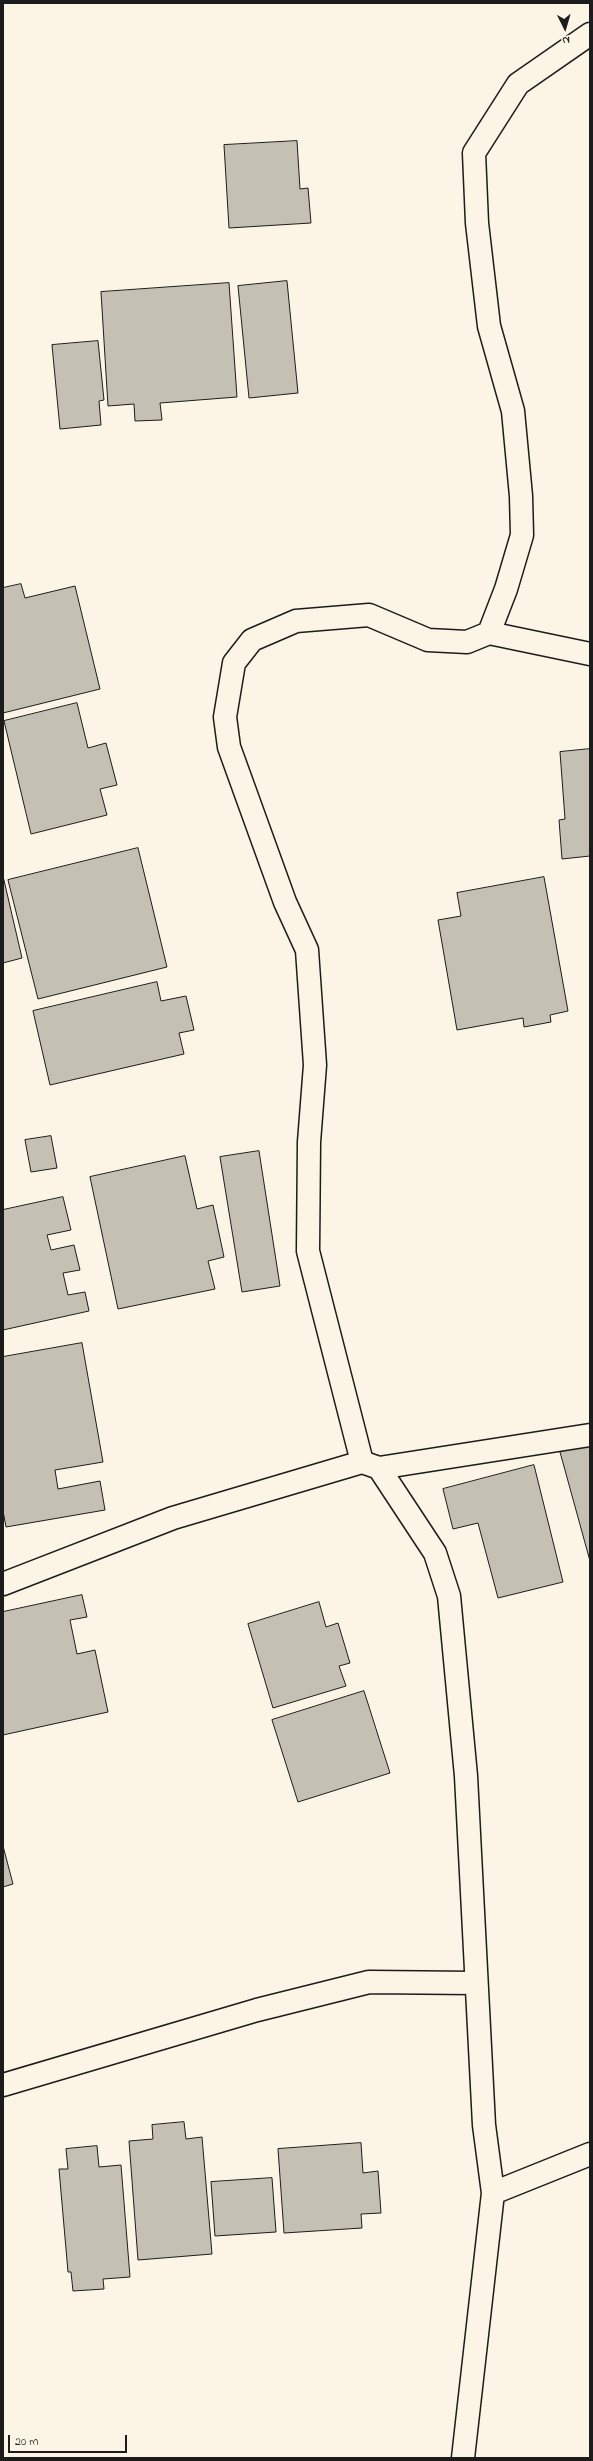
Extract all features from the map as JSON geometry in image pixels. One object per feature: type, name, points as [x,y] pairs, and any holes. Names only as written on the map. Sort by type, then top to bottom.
[{"type":"street","points":[[490,633],[506,589],[522,535],[521,496],[513,411],[489,326],[477,223],[474,153],[518,84],[590,34]]},
{"type":"street","points":[[463,2458],[493,2193],[484,2125],[475,1983],[476,1949],[466,1776],[449,1596],[435,1553],[371,1465],[308,1251],[309,1142],[315,1065],[307,950],[285,902],[232,754],[225,717],[234,663],[252,640],[296,621],[369,615],[428,640],[467,642],[490,633],[590,654]]},
{"type":"street","points":[[3,1584],[173,1518],[371,1465],[590,1435]]},
{"type":"street","points":[[3,2085],[257,2010],[369,1982],[475,1983]]},
{"type":"street","points":[[493,2193],[590,2154]]},
{"type":"building","points":[[297,141],[300,189],[308,188],[311,223],[229,228],[224,145]]},
{"type":"building","points":[[287,281],[298,393],[249,398],[238,286]]},
{"type":"building","points":[[229,283],[237,397],[160,403],[162,420],[135,421],[134,404],[108,406],[101,292]]},
{"type":"building","points":[[98,341],[104,400],[99,401],[101,425],[60,429],[52,345]]},
{"type":"building","points":[[21,584],[25,598],[75,586],[100,689],[3,713],[3,588]]},
{"type":"building","points":[[77,703],[88,748],[106,743],[117,785],[100,789],[107,815],[31,834],[4,721]]},
{"type":"building","points":[[590,749],[590,856],[562,859],[559,820],[565,819],[560,752]]},
{"type":"building","points":[[138,848],[167,967],[38,999],[8,880]]},
{"type":"building","points":[[3,876],[22,958],[3,963]]},
{"type":"building","points":[[544,877],[568,1011],[550,1015],[551,1022],[524,1027],[523,1018],[457,1030],[438,920],[461,916],[457,893]]},
{"type":"building","points":[[157,982],[161,1001],[186,996],[194,1030],[179,1033],[184,1054],[50,1085],[33,1011]]},
{"type":"building","points":[[51,1136],[57,1168],[31,1172],[25,1140]]},
{"type":"building","points":[[259,1151],[280,1286],[242,1292],[220,1157]]},
{"type":"building","points":[[185,1156],[197,1209],[213,1205],[224,1257],[208,1261],[215,1289],[118,1309],[90,1177]]},
{"type":"building","points":[[63,1197],[71,1230],[47,1235],[51,1250],[74,1245],[80,1270],[63,1273],[68,1295],[85,1292],[89,1311],[3,1330],[3,1210]]},
{"type":"building","points":[[82,1343],[103,1462],[55,1470],[58,1489],[100,1481],[105,1510],[6,1527],[3,1511],[3,1357]]},
{"type":"building","points":[[590,1444],[590,1561],[560,1452]]},
{"type":"building","points":[[534,1465],[563,1582],[498,1598],[478,1523],[453,1529],[443,1489]]},
{"type":"building","points":[[82,1595],[87,1617],[70,1620],[77,1654],[95,1650],[108,1712],[3,1735],[3,1612]]},
{"type":"building","points":[[319,1602],[326,1627],[338,1623],[350,1663],[339,1666],[346,1686],[273,1708],[248,1624]]},
{"type":"building","points":[[364,1691],[390,1773],[298,1802],[272,1720]]},
{"type":"building","points":[[3,1846],[13,1884],[3,1887]]},
{"type":"building","points":[[184,2122],[186,2139],[202,2137],[212,2254],[138,2260],[129,2141],[153,2139],[152,2125]]},
{"type":"building","points":[[361,2143],[363,2173],[378,2171],[381,2213],[361,2214],[362,2228],[284,2233],[278,2149]]},
{"type":"building","points":[[97,2146],[99,2167],[121,2165],[130,2277],[103,2279],[104,2289],[73,2291],[71,2272],[68,2272],[59,2169],[68,2169],[66,2149]]},
{"type":"building","points":[[272,2178],[276,2232],[215,2236],[211,2182]]}]
